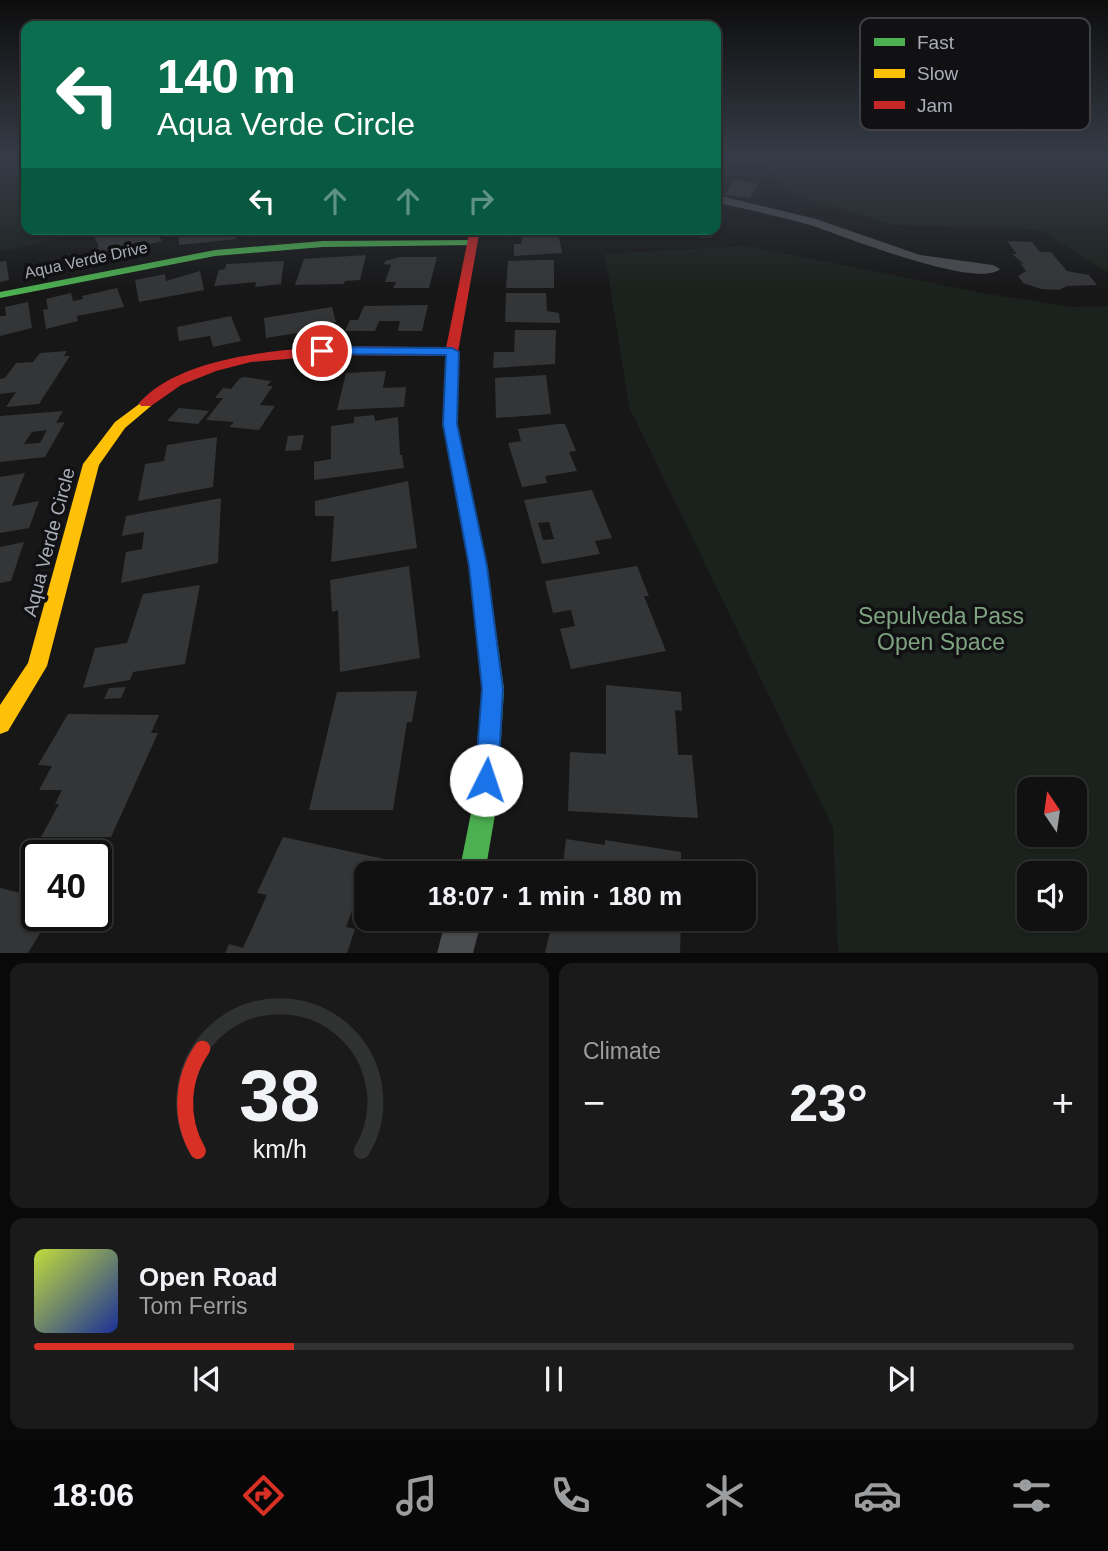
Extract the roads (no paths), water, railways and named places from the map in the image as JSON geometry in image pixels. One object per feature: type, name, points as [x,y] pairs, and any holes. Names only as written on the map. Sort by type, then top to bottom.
[{"type":"street","points":[[730,202],[812,222],[917,258],[955,266],[993,269]]},
{"type":"street","points":[[474,236],[452,352],[450,424],[478,566],[493,689],[485,803],[474,861]]},
{"type":"street","name":"Aqua Verde Drive","points":[[0,295],[215,253],[474,236]]},
{"type":"street","name":"Aqua Verde Circle","points":[[0,724],[37,666],[91,464],[120,425],[152,397],[190,377],[232,363],[276,355],[322,351],[452,352]]},
{"type":"street","points":[[455,953],[461,931]]},
{"type":"park label","name":"Sepulveda Pass Open Space","points":[[941,629]]}]
